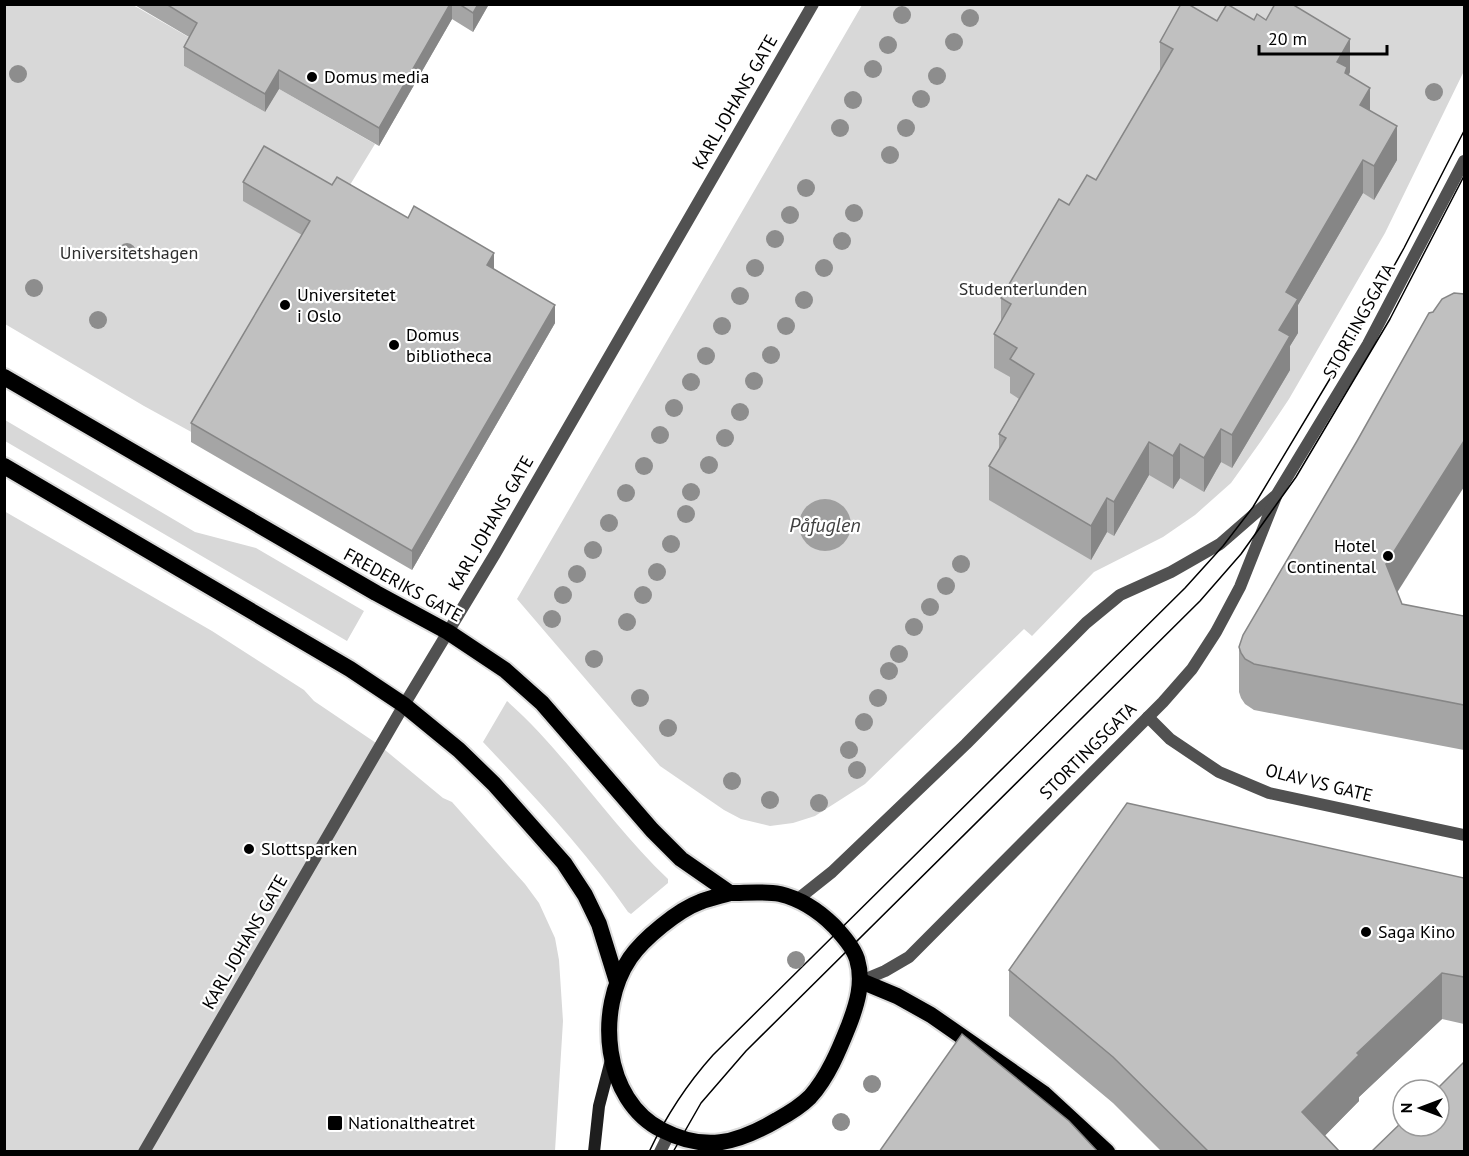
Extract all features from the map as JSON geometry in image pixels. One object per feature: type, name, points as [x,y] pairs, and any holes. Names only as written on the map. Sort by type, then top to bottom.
[{"type":"highway","name":"FREDERIKS GATE","points":[[4,377],[366,587],[448,632],[517,680],[542,703],[652,830],[681,859],[730,893]]},
{"type":"highway","points":[[4,466],[350,669],[404,705],[471,761],[564,863],[585,895],[599,924],[617,982]]},
{"type":"highway","points":[[730,893],[778,894],[798,899],[825,917],[851,947],[857,960],[861,981],[856,1007],[826,1074],[810,1097],[728,1149],[693,1142],[669,1134],[648,1121],[635,1108],[623,1092],[611,1060],[610,1022],[617,982],[630,958],[648,937],[698,902],[730,893]]},
{"type":"highway","points":[[861,981],[897,996],[931,1015],[1043,1093],[1107,1152]]},
{"type":"main road","points":[[594,1152],[599,1106],[611,1060]]},
{"type":"street","name":"KARL JOHANS GATE","points":[[144,1152],[813,4]]},
{"type":"street","name":"STORTINGSGATA","points":[[861,981],[909,957],[1148,717],[1192,669],[1216,632],[1240,587],[1277,494],[1368,345],[1463,169]]},
{"type":"street","name":"STORTINGSGATA","points":[[798,899],[839,865],[966,744],[1086,623],[1120,595],[1171,572],[1220,544],[1277,494]]},
{"type":"street","name":"OLAV VS GATE","points":[[1148,717],[1170,739],[1219,772],[1269,793],[1464,835]]},
{"type":"street","points":[[660,1152],[669,1134]]},
{"type":"green space","name":"Universitetshagen","points":[[5,5],[133,5],[197,42],[184,66],[265,112],[279,89],[375,144],[342,198],[310,240],[195,434],[5,324]]},
{"type":"green space","name":"Studenterlunden","points":[[862,5],[1464,5],[1464,71],[1385,233],[1289,399],[1231,483],[1195,515],[1163,537],[1094,572],[1032,636],[1024,629],[865,784],[815,816],[793,823],[770,826],[741,819],[724,810],[660,766],[517,599]]},
{"type":"green space","points":[[5,420],[195,532],[256,548],[364,611],[347,641],[5,441]]},
{"type":"green space","name":"Slottsparken","points":[[4,511],[212,631],[304,690],[314,701],[379,745],[443,798],[452,802],[525,884],[539,903],[555,938],[559,960],[563,1021],[555,1151],[5,1151]]},
{"type":"green space","points":[[507,701],[549,743],[647,858],[668,879],[668,883],[631,914],[559,824],[483,742]]},
{"type":"water","name":"Påfuglen","points":[[825,499],[835,501],[843,507],[849,515],[851,525],[849,535],[843,543],[835,549],[825,551],[815,549],[807,543],[801,535],[799,525],[801,515],[807,507],[815,501]]},
{"type":"building","name":"Domus media","points":[[166,4],[450,4],[379,128],[279,70],[265,94],[184,47],[197,23]]},
{"type":"building","points":[[459,4],[478,4],[473,13]]},
{"type":"building","points":[[1181,4],[1188,4],[1217,21],[1227,4],[1254,20],[1257,14],[1266,20],[1275,4],[1292,4],[1350,39],[1337,62],[1347,67],[1345,73],[1370,88],[1360,105],[1397,126],[1374,166],[1363,160],[1286,292],[1298,299],[1279,330],[1290,336],[1232,435],[1221,429],[1204,458],[1180,444],[1173,456],[1149,442],[1114,502],[1107,498],[1091,526],[989,466],[1006,438],[999,434],[1034,374],[1010,359],[1017,348],[994,334],[1011,304],[1001,298],[1059,199],[1069,205],[1087,175],[1096,180],[1173,49],[1160,42]]},
{"type":"building","name":"Domus bibliotheca","points":[[264,146],[332,185],[337,177],[408,218],[414,206],[494,253],[487,265],[555,305],[412,551],[191,423],[310,221],[243,182]]},
{"type":"building","points":[[1454,293],[1464,294],[1464,441],[1386,564],[1402,604],[1464,616],[1464,705],[1254,664],[1245,659],[1241,653],[1239,647],[1243,635],[1429,313],[1433,312],[1442,299]]},
{"type":"building","points":[[1127,803],[1464,878],[1464,977],[1442,973],[1357,1053],[1359,1055],[1302,1112],[1340,1152],[1209,1152],[1113,1057],[1009,970]]},
{"type":"building","points":[[962,1034],[1069,1121],[1098,1152],[879,1152]]},
{"type":"building","points":[[1464,1062],[1464,1152],[1371,1152],[1391,1133],[1391,1138],[1451,1138],[1451,1078],[1448,1078]]},
{"type":"tram line","points":[[649,1152],[678,1101],[713,1055],[1185,588],[1223,546],[1253,507],[1346,352],[1404,248],[1464,131]]},
{"type":"tram line","points":[[673,1152],[701,1103],[746,1051],[1200,601],[1241,554],[1296,477],[1390,319],[1464,176]]},
{"type":"place","name":"Domus media","points":[[312,77]]},
{"type":"place","name":"Universitetet i Oslo","points":[[285,305]]},
{"type":"place","name":"Domus bibliotheca","points":[[394,345]]},
{"type":"place","name":"Hotel Continental","points":[[1388,556]]},
{"type":"place","name":"Slottsparken","points":[[249,849]]},
{"type":"place","name":"Saga Kino","points":[[1366,932]]},
{"type":"place","name":"Nationaltheatret","points":[[335,1123]]}]
